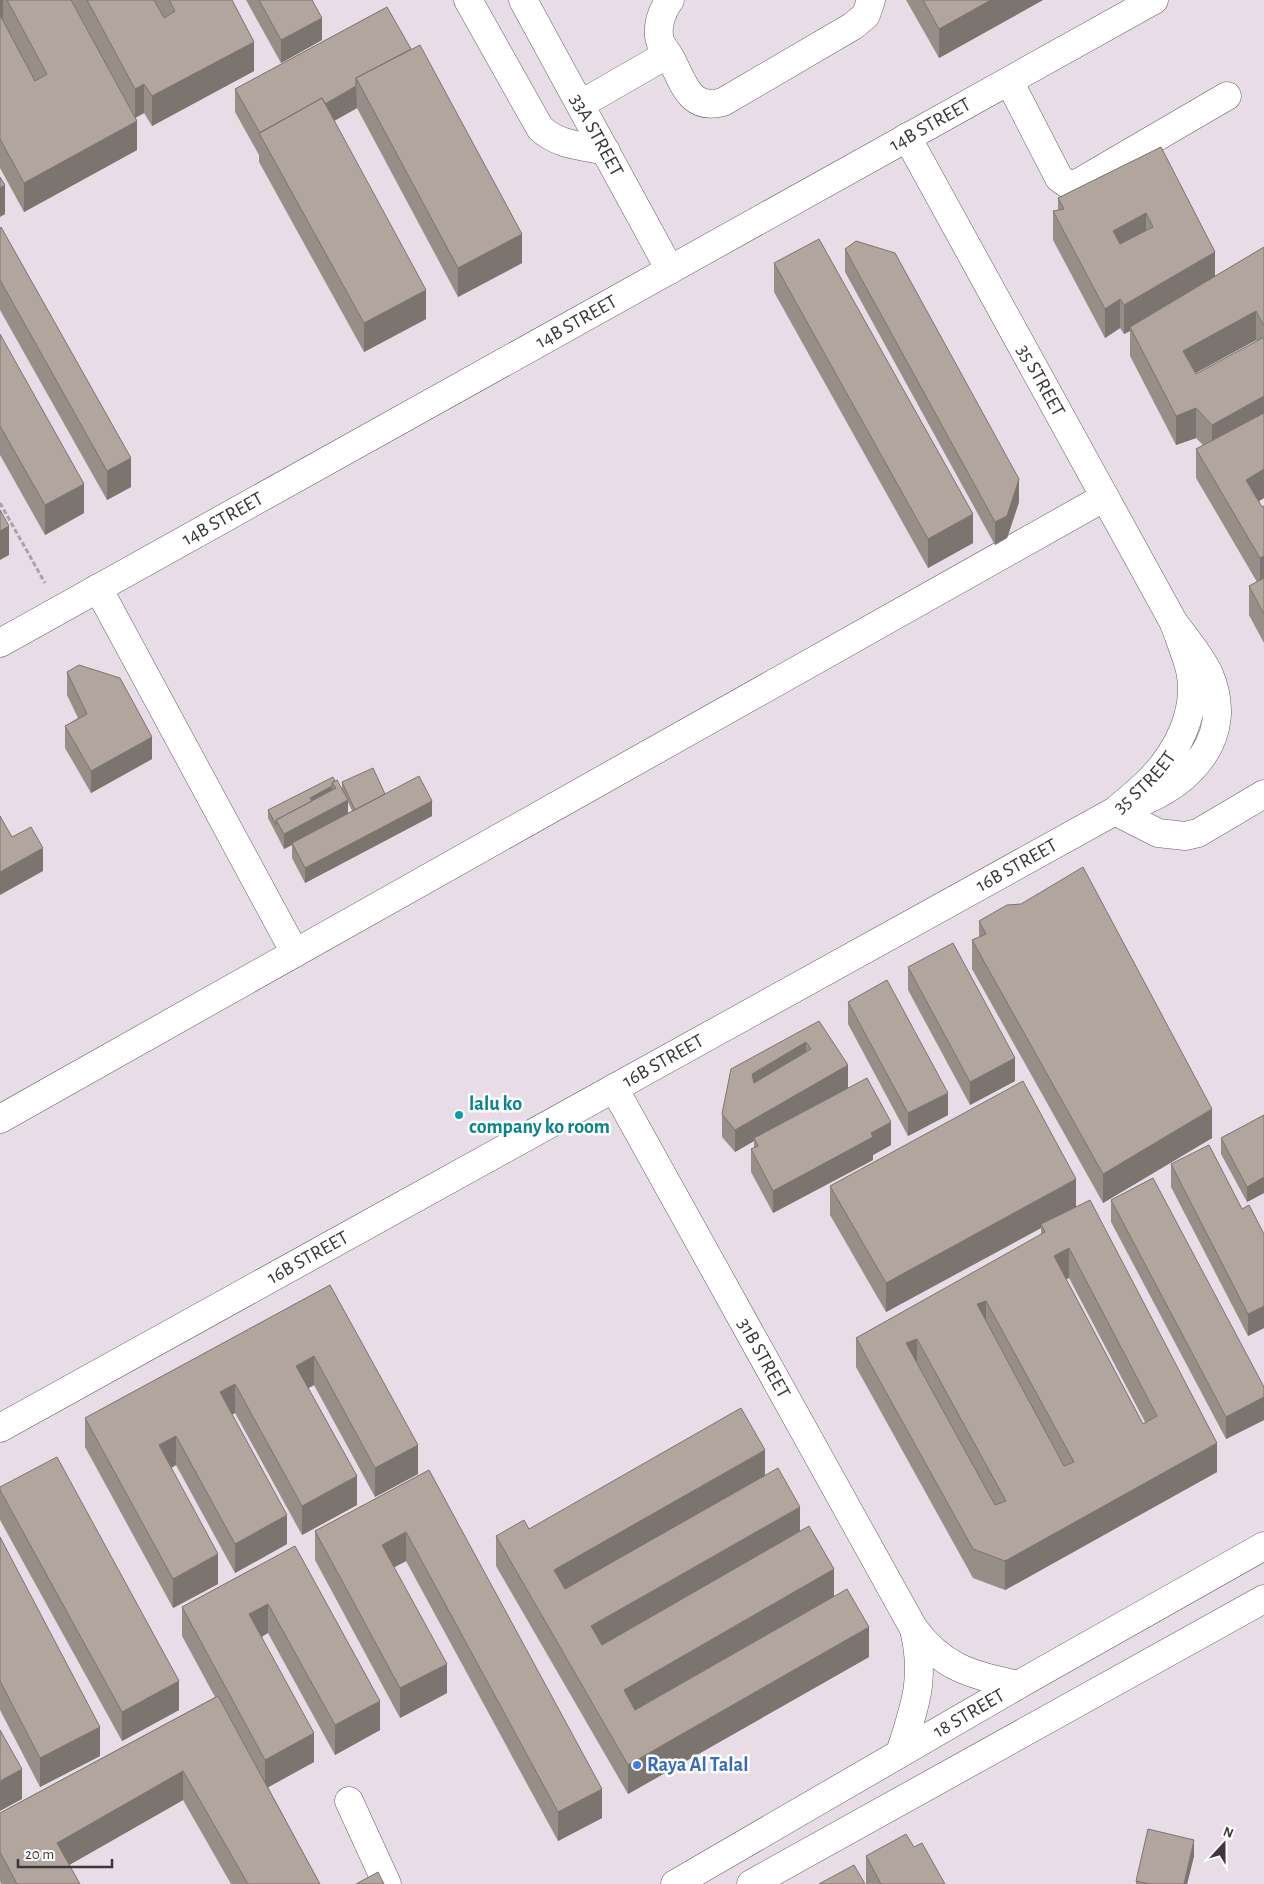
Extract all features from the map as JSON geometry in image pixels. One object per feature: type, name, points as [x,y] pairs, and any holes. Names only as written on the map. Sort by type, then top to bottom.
[{"type":"street","points":[[468,0],[540,128],[548,136],[556,140],[606,151]]},
{"type":"street","name":"33A STREET","points":[[523,0],[670,270]]},
{"type":"street","points":[[670,0],[663,12],[659,26],[660,41],[689,94],[704,104],[723,102],[853,26],[866,15],[871,0]]},
{"type":"street","name":"14B STREET","points":[[0,643],[1154,0]]},
{"type":"street","points":[[581,104],[668,54]]},
{"type":"street","points":[[1009,81],[1059,178],[1069,185],[1078,183],[1226,96]]},
{"type":"street","name":"35 STREET","points":[[907,138],[1174,623],[1190,670],[1191,689],[1187,722],[1180,739],[1166,762],[1148,783],[1115,811]]},
{"type":"street","points":[[0,1119],[1105,497]]},
{"type":"street","points":[[98,588],[295,953]]},
{"type":"street","points":[[1115,811],[1158,833],[1185,836],[1198,833],[1264,794]]},
{"type":"street","name":"16B STREET","points":[[0,1428],[1115,811]]},
{"type":"street","name":"31B STREET","points":[[614,1088],[914,1629],[926,1645],[936,1654],[960,1669],[979,1676],[1018,1685]]},
{"type":"street","name":"18 STREET","points":[[675,1884],[1018,1685],[1264,1546]]},
{"type":"street","points":[[751,1884],[1264,1599]]},
{"type":"street","name":"31B STREET","points":[[900,1753],[917,1701],[920,1664],[914,1629]]},
{"type":"street","points":[[349,1801],[387,1884]]},
{"type":"path","points":[[0,503],[59,610]]},
{"type":"building","points":[[7,0],[71,0],[137,121],[24,183],[0,139],[0,15],[35,81],[47,74]]},
{"type":"building","points":[[87,0],[154,0],[164,18],[175,11],[169,0],[232,0],[254,42],[152,96],[144,84],[135,89]]},
{"type":"building","points":[[259,0],[312,0],[322,18],[281,40]]},
{"type":"building","points":[[923,0],[991,0],[939,29]]},
{"type":"building","points":[[387,7],[411,49],[356,78],[356,86],[325,104],[322,98],[260,133],[235,89]]},
{"type":"building","points":[[420,45],[522,234],[458,268],[356,78]]},
{"type":"building","points":[[322,98],[426,290],[364,323],[259,133]]},
{"type":"building","points":[[1161,147],[1215,252],[1124,305],[1120,299],[1105,309],[1053,211],[1064,209],[1058,198]],"holes":[[[1146,213],[1153,227],[1120,244],[1113,231]]]},
{"type":"building","points":[[0,177],[5,185],[0,188]]},
{"type":"building","points":[[1,227],[131,458],[107,471],[0,280]]},
{"type":"building","points":[[819,239],[973,514],[928,539],[774,263]]},
{"type":"building","points":[[856,241],[895,253],[1019,479],[1007,516],[995,522],[845,249]]},
{"type":"building","points":[[1264,247],[1264,326],[1256,311],[1183,351],[1196,374],[1264,337],[1264,396],[1212,425],[1196,408],[1176,416],[1130,327]]},
{"type":"building","points":[[0,334],[84,484],[45,505],[0,426]]},
{"type":"building","points":[[1264,413],[1264,469],[1246,480],[1262,507],[1264,506],[1264,556],[1260,558],[1196,449]]},
{"type":"building","points":[[0,510],[9,526],[0,531]]},
{"type":"building","points":[[1264,578],[1264,614],[1249,586]]},
{"type":"building","points":[[79,665],[120,678],[152,737],[91,771],[65,726],[87,714],[67,672]]},
{"type":"building","points":[[373,768],[385,794],[355,810],[342,782]]},
{"type":"building","points":[[419,776],[432,801],[305,868],[292,843]]},
{"type":"building","points":[[333,777],[335,781],[332,783],[332,786],[310,798],[312,801],[276,820],[276,825],[268,810]]},
{"type":"building","points":[[337,780],[348,800],[284,834],[276,820],[336,788],[332,783]]},
{"type":"building","points":[[0,816],[12,837],[31,827],[43,848],[0,872]]},
{"type":"building","points":[[1083,867],[1212,1109],[1103,1174],[972,940],[986,934],[979,921],[1007,905],[1021,904]]},
{"type":"building","points":[[953,943],[1015,1058],[970,1082],[908,967]]},
{"type":"building","points":[[887,980],[948,1093],[908,1113],[848,1002]]},
{"type":"building","points":[[819,1021],[848,1065],[735,1130],[722,1114],[731,1069]],"holes":[[[806,1042],[811,1049],[754,1083],[752,1074]]]},
{"type":"building","points":[[867,1078],[891,1122],[871,1133],[873,1137],[773,1191],[751,1149],[758,1146],[754,1138]]},
{"type":"building","points":[[1023,1081],[1076,1179],[886,1283],[830,1186]]},
{"type":"building","points":[[1264,1115],[1264,1177],[1247,1187],[1221,1138]]},
{"type":"building","points":[[1209,1145],[1242,1209],[1249,1205],[1264,1234],[1264,1306],[1248,1314],[1171,1164]]},
{"type":"building","points":[[1153,1178],[1264,1387],[1264,1397],[1226,1417],[1111,1200]]},
{"type":"building","points":[[1090,1200],[1217,1443],[1005,1561],[973,1549],[856,1338],[1045,1232],[1041,1224]],"holes":[[[1069,1248],[1157,1416],[1143,1424],[1054,1256]],[[986,1301],[1074,1462],[1064,1466],[977,1304]],[[917,1339],[1006,1501],[995,1505],[906,1343]]]},
{"type":"building","points":[[330,1285],[418,1445],[375,1468],[314,1356],[296,1366],[357,1476],[302,1506],[235,1384],[220,1392],[287,1515],[235,1544],[176,1436],[159,1445],[218,1554],[173,1579],[85,1418]]},
{"type":"building","points":[[741,1408],[765,1450],[554,1570],[565,1589],[778,1468],[800,1507],[591,1626],[602,1645],[809,1526],[834,1569],[624,1690],[635,1710],[847,1589],[869,1627],[628,1765],[496,1536],[524,1520],[529,1529]]},
{"type":"building","points":[[57,1457],[179,1681],[122,1712],[0,1490],[0,1487]]},
{"type":"building","points":[[429,1470],[602,1789],[558,1812],[406,1532],[382,1545],[447,1664],[400,1688],[315,1531]]},
{"type":"building","points":[[0,1537],[100,1727],[40,1758],[0,1681]]},
{"type":"building","points":[[295,1546],[380,1701],[335,1725],[268,1604],[249,1614],[314,1733],[265,1760],[182,1607]]},
{"type":"building","points":[[218,1696],[320,1884],[248,1884],[183,1771],[57,1843],[80,1884],[17,1884],[0,1852],[0,1813]]},
{"type":"building","points":[[0,1730],[22,1769],[0,1781]]},
{"type":"building","points":[[1148,1829],[1194,1840],[1184,1884],[1150,1884],[1136,1881]]},
{"type":"building","points":[[906,1834],[914,1847],[922,1843],[945,1884],[881,1884],[866,1856]]},
{"type":"building","points":[[854,1865],[865,1884],[819,1884]]},
{"type":"building","points":[[378,1872],[384,1884],[356,1884]]},
{"type":"place","name":"lalu ko company ko room","points":[[459,1115]]},
{"type":"place","name":"Raya Al Talal","points":[[637,1765]]}]
